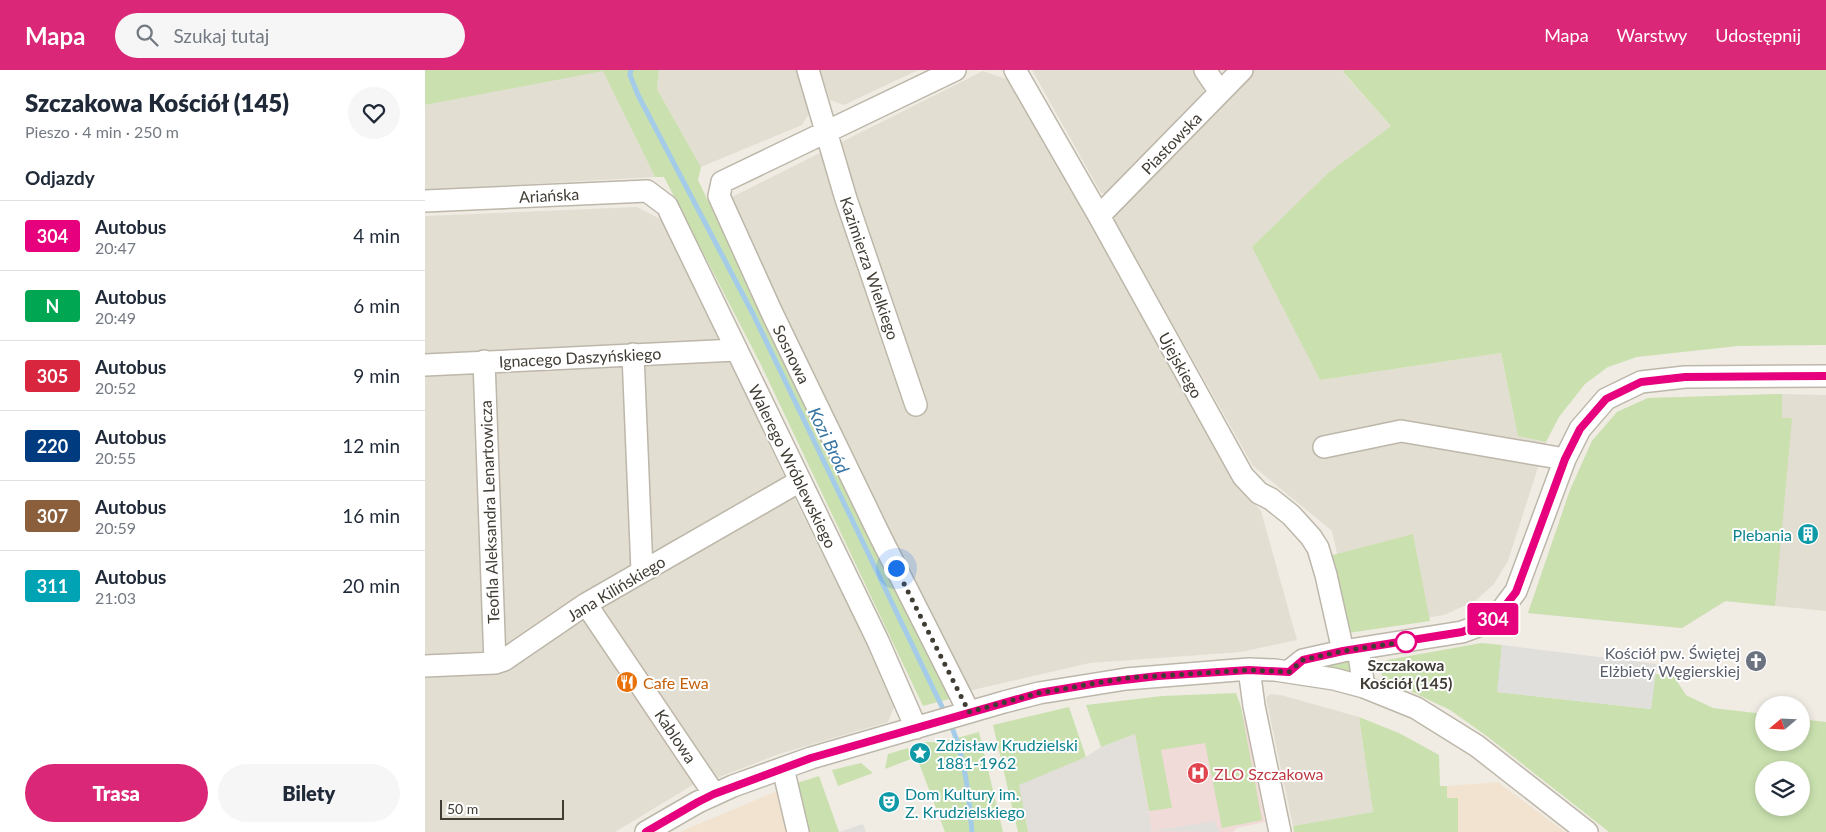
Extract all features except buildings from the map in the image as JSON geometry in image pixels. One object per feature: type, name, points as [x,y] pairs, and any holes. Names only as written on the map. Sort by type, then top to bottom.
[{"type":"street","name":"Kazimierza Wielkiego","points":[[808,70],[847,199],[916,405]]},
{"type":"street","points":[[827,131],[955,70]]},
{"type":"street","name":"Ujejskiego","points":[[1015,70],[1099,216],[1243,476],[1259,493],[1271,499],[1296,520],[1318,548],[1350,650],[1364,687]]},
{"type":"street","points":[[1205,70],[1220,92]]},
{"type":"street","name":"Piastowska","points":[[1099,216],[1242,70]]},
{"type":"street","name":"Sosnowa","points":[[827,131],[722,182],[719,196],[772,313],[966,713]]},
{"type":"street","name":"Ariańska","points":[[425,201],[647,191],[667,206]]},
{"type":"street","name":"Walerego Wróblewskiego","points":[[667,206],[918,727]]},
{"type":"street","name":"Ignacego Daszyńskiego","points":[[425,365],[735,350]]},
{"type":"street","points":[[633,354],[641,572]]},
{"type":"street","name":"Teofila Aleksandra Lenartowicza","points":[[484,361],[495,663]]},
{"type":"street","points":[[1289,672],[1303,660],[1350,650],[1462,632],[1486,623],[1498,615],[1516,592],[1565,459],[1580,429],[1606,399],[1641,382],[1685,377],[1826,376]]},
{"type":"street","points":[[1325,447],[1401,431],[1565,459]]},
{"type":"street","name":"Jana Kilińskiego","points":[[425,666],[495,663],[509,657],[586,604],[800,481]]},
{"type":"street","name":"Kablowa","points":[[586,604],[714,794]]},
{"type":"street","points":[[1249,670],[1280,832]]},
{"type":"street","points":[[646,832],[714,794],[811,758],[1039,693],[1126,678],[1249,670],[1289,672],[1334,678],[1364,687],[1416,708],[1477,746],[1587,832]]},
{"type":"street","points":[[783,768],[798,832]]},
{"type":"shaded area","points":[[603,70],[655,177],[425,190],[425,105]]},
{"type":"shaded area","points":[[659,70],[801,70],[813,107],[802,125],[701,167],[657,89]]},
{"type":"shaded area","points":[[820,70],[918,70],[844,105],[830,100]]},
{"type":"shaded area","points":[[1032,70],[1193,70],[1204,87],[1202,98],[1110,194],[1101,193]]},
{"type":"shaded area","points":[[1252,70],[1345,70],[1343,73],[1391,126],[1328,173],[1253,247],[1320,380],[1501,353],[1518,436],[1546,442],[1508,561],[1494,584],[1475,601],[1444,615],[1354,630],[1332,531],[1253,466],[1112,217]]},
{"type":"shaded area","points":[[983,71],[1009,80],[1234,480],[1261,511],[1297,640],[1241,652],[1090,663],[968,691],[915,597],[730,198]]},
{"type":"shaded area","points":[[637,207],[664,221],[792,493],[896,702],[888,722],[779,754],[717,778],[590,590],[503,652],[425,657],[425,216]]},
{"type":"shaded area","points":[[1782,394],[1826,395],[1826,611],[1726,601],[1682,628],[1528,613],[1570,490],[1592,441],[1617,412],[1648,398]]},
{"type":"shaded area","points":[[585,617],[696,783],[615,832],[425,832],[425,677],[503,672]]},
{"type":"shaded area","points":[[1502,645],[1657,664],[1651,709],[1497,692]]},
{"type":"shaded area","points":[[1270,694],[1281,695],[1359,717],[1373,812],[1293,826],[1266,698]]},
{"type":"shaded area","name":"ZLO Szczakowa","points":[[1234,698],[1245,720],[1265,822],[1237,828],[1233,832],[1152,832],[1135,734]]},
{"type":"shaded area","points":[[1135,734],[1152,832],[1028,832],[1018,785],[1086,757],[1101,747]]},
{"type":"shaded area","points":[[1498,782],[1565,832],[1458,832],[1458,799],[1447,798],[1447,786]]},
{"type":"shaded area","points":[[777,791],[787,832],[681,832],[682,831]]},
{"type":"shaded area","points":[[1214,821],[1220,832],[1152,831]]},
{"type":"shaded area","points":[[863,824],[866,832],[839,832]]},
{"type":"green space","points":[[425,70],[659,70],[657,89],[701,167],[698,180],[953,698],[923,706],[762,367],[664,177],[655,177],[603,71],[425,105]]},
{"type":"green space","points":[[1345,70],[1826,70],[1826,345],[1738,346],[1637,357],[1608,367],[1585,384],[1559,417],[1546,442],[1518,436],[1501,353],[1320,380],[1252,247],[1328,173],[1391,126],[1343,72]]},
{"type":"green space","points":[[1782,394],[1782,418],[1792,418],[1775,606],[1725,601],[1682,628],[1528,613],[1570,490],[1592,441],[1617,412],[1648,398]]},
{"type":"green space","points":[[1413,534],[1430,621],[1348,633],[1329,556]]},
{"type":"green space","points":[[1481,643],[1502,645],[1498,692],[1651,709],[1655,674],[1673,675],[1686,695],[1713,708],[1755,713],[1755,751],[1810,751],[1810,720],[1826,722],[1826,832],[1609,832],[1488,737],[1450,710],[1383,678],[1381,668],[1387,660]]},
{"type":"green space","points":[[1348,660],[1354,673],[1325,668],[1325,664]]},
{"type":"green space","name":"ZLO Szczakowa","points":[[1236,693],[1241,707],[1262,820],[1222,828],[1205,743],[1161,750],[1172,808],[1149,811],[1135,734],[1101,747],[1086,705],[1162,696]]},
{"type":"green space","points":[[1069,707],[1086,757],[1019,785],[1028,832],[1018,832],[993,725]]},
{"type":"green space","points":[[1359,717],[1399,733],[1439,755],[1440,786],[1447,786],[1447,798],[1458,798],[1458,832],[1294,832],[1293,826],[1373,812]]},
{"type":"green space","points":[[979,732],[1003,832],[945,832],[914,750],[925,742],[942,742]]},
{"type":"green space","points":[[908,748],[911,759],[885,769],[888,754]]},
{"type":"green space","points":[[861,763],[873,773],[838,786],[832,770]]},
{"type":"green space","points":[[819,776],[839,832],[806,832],[797,783]]},
{"type":"waterway","name":"Kozi Bród","points":[[631,70],[630,75],[638,95],[753,314],[945,713]]},
{"type":"waterway","name":"Kozi Bród","points":[[950,723],[963,762],[972,832]]},
{"type":"bus line","name":"304","points":[[646,832],[714,794],[811,758],[1039,693],[1126,678],[1249,670],[1289,672],[1303,660],[1343,651],[1462,632],[1486,623],[1498,615],[1516,592],[1565,459],[1580,429],[1606,399],[1641,382],[1685,377],[1826,376]]},
{"type":"place","name":"Plebania","points":[[1808,534]]},
{"type":"place","name":"Szczakowa Kościół (145)","points":[[1406,642]]},
{"type":"place","name":"Kościół pw. Świętej Elżbiety Węgierskiej","points":[[1756,661]]},
{"type":"place","name":"Cafe Ewa","points":[[627,682]]},
{"type":"place","name":"Zdzisław Krudzielski 1881-1962","points":[[920,753]]},
{"type":"place","name":"ZLO Szczakowa","points":[[1198,773]]},
{"type":"place","name":"Dom Kultury im. Z. Krudzielskiego","points":[[889,802]]},
{"type":"route","points":[[896,568],[965,700],[969,712],[1039,693],[1126,678],[1249,670],[1289,672],[1303,660],[1343,651],[1409,641],[1406,642]]}]
